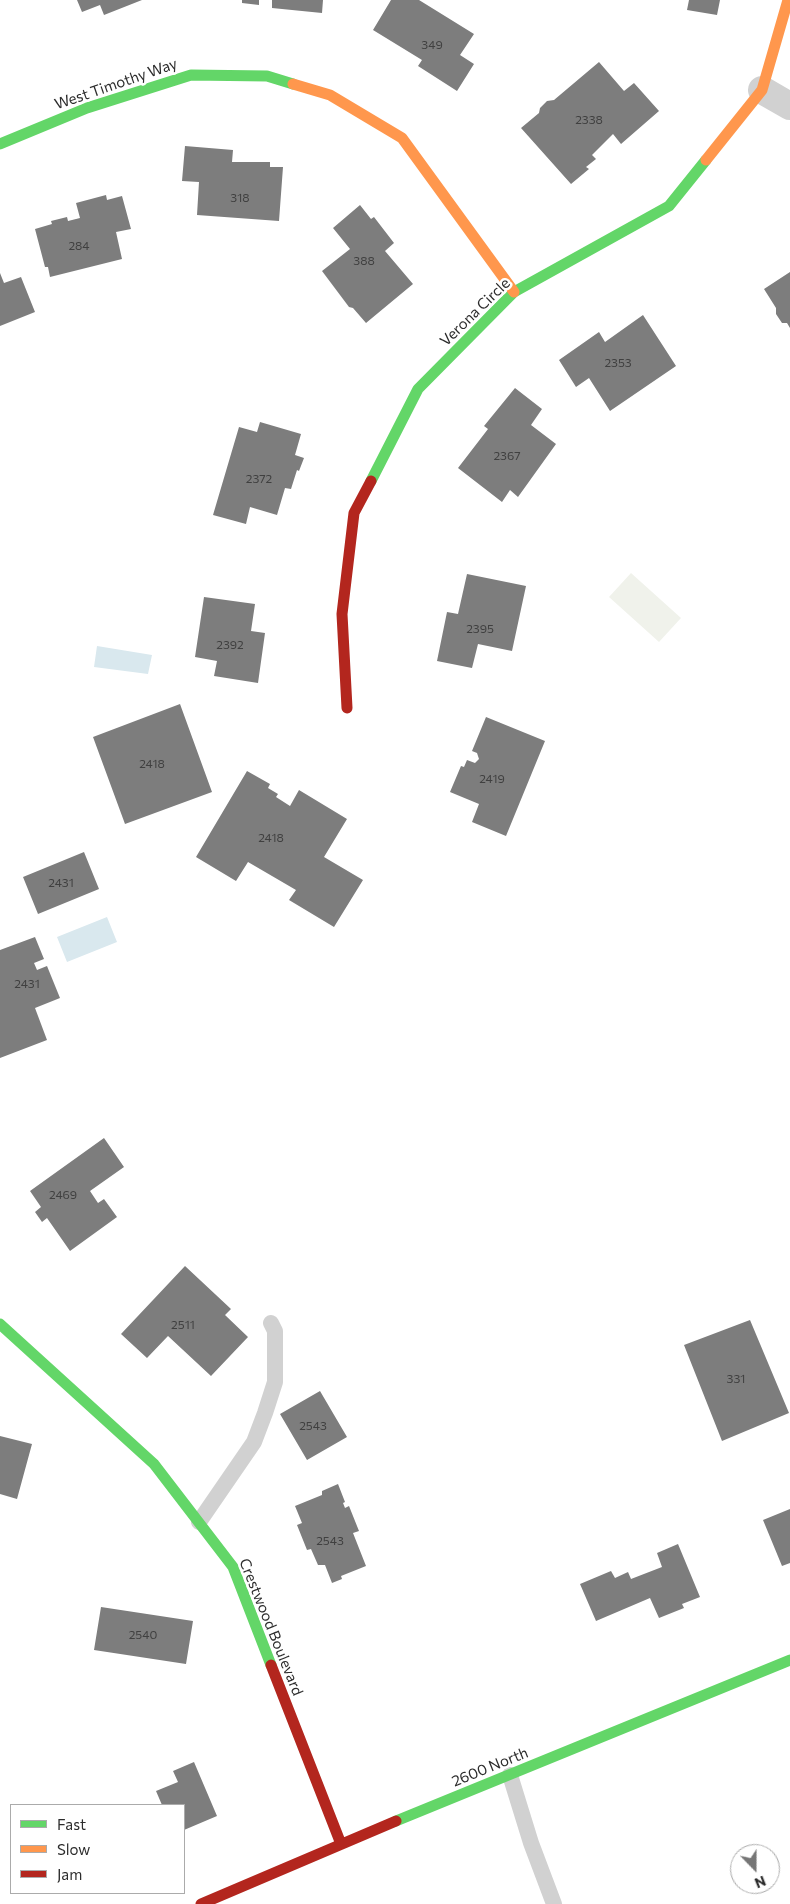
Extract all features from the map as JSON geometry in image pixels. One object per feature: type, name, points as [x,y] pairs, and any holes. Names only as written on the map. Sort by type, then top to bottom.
[{"type":"street","name":"Verona Circle","points":[[347,708],[342,614],[354,513],[418,389],[514,292],[669,206],[762,90],[788,0]]},
{"type":"street","name":"West Timothy Way","points":[[0,144],[87,108],[191,74],[267,76],[330,94],[402,138],[514,292]]},
{"type":"street","points":[[762,90],[790,106]]},
{"type":"street","name":"Crestwood Boulevard","points":[[0,1324],[154,1464],[233,1567],[341,1844]]},
{"type":"street","name":"2600 North","points":[[201,1904],[341,1844],[790,1660]]},
{"type":"lane","points":[[199,1522],[254,1442],[265,1413],[274,1382],[275,1331],[271,1323]]},
{"type":"lane","points":[[510,1775],[531,1843],[554,1904]]},
{"type":"shaded area","points":[[631,573],[681,618],[659,642],[609,597]]},
{"type":"shaded area","points":[[97,646],[152,655],[148,674],[94,667]]},
{"type":"shaded area","points":[[107,917],[117,942],[67,962],[57,937]]},
{"type":"building","points":[[77,0],[142,0],[104,15],[100,5],[82,12]]},
{"type":"building","points":[[242,0],[259,0],[259,5],[242,3]]},
{"type":"building","points":[[272,0],[323,0],[322,13],[272,8]]},
{"type":"building","points":[[391,0],[419,0],[474,34],[460,55],[474,64],[457,91],[418,66],[422,60],[373,30]]},
{"type":"building","points":[[689,0],[720,0],[717,15],[687,10]]},
{"type":"building","points":[[599,62],[624,91],[634,83],[659,111],[621,144],[613,134],[592,155],[596,159],[586,167],[589,169],[571,184],[521,128],[539,113],[540,108],[547,101],[554,100]]},
{"type":"building","points":[[185,146],[233,150],[232,162],[270,162],[270,167],[283,167],[279,221],[197,215],[199,182],[182,181]]},
{"type":"building","points":[[106,195],[107,200],[122,196],[131,229],[116,232],[122,259],[50,277],[48,267],[45,267],[35,229],[52,224],[51,221],[67,217],[68,221],[80,218],[76,203]]},
{"type":"building","points":[[360,205],[371,219],[374,217],[394,243],[385,251],[413,284],[366,323],[353,308],[349,307],[322,271],[350,249],[333,228]]},
{"type":"building","points":[[790,272],[790,328],[787,323],[782,323],[776,314],[776,308],[764,289]]},
{"type":"building","points":[[0,273],[4,283],[21,277],[35,312],[0,326]]},
{"type":"building","points":[[643,315],[676,366],[610,411],[589,378],[576,387],[559,360],[599,332],[605,342]]},
{"type":"building","points":[[515,388],[542,409],[531,425],[556,444],[518,497],[510,490],[502,502],[458,468],[488,429],[484,426]]},
{"type":"building","points":[[260,422],[301,434],[295,455],[304,458],[299,471],[297,470],[291,489],[285,488],[277,515],[250,507],[246,524],[213,515],[239,427],[257,432]]},
{"type":"building","points":[[467,574],[526,586],[512,651],[478,644],[472,668],[437,661],[447,612],[458,614]]},
{"type":"building","points":[[204,597],[255,604],[251,631],[265,633],[258,683],[214,676],[217,661],[195,657]]},
{"type":"building","points":[[180,704],[212,792],[125,824],[93,737]]},
{"type":"building","points":[[486,717],[545,741],[506,836],[472,822],[479,804],[450,792],[461,766],[464,767],[467,760],[475,763],[479,759],[477,753],[472,751]]},
{"type":"building","points":[[247,771],[270,784],[268,788],[278,794],[276,797],[290,806],[299,790],[347,819],[324,857],[363,880],[334,927],[289,900],[296,890],[248,862],[236,881],[196,857]]},
{"type":"building","points":[[84,852],[99,889],[38,914],[23,877]]},
{"type":"building","points":[[35,937],[44,959],[34,963],[37,970],[47,966],[60,998],[35,1008],[47,1040],[0,1058],[0,950]]},
{"type":"building","points":[[104,1138],[124,1167],[90,1191],[98,1203],[104,1199],[117,1217],[70,1251],[47,1218],[42,1222],[35,1212],[41,1207],[30,1191]]},
{"type":"building","points":[[185,1266],[231,1309],[225,1315],[248,1337],[211,1376],[168,1336],[147,1358],[121,1334]]},
{"type":"building","points":[[750,1320],[789,1413],[722,1441],[684,1345]]},
{"type":"building","points":[[320,1391],[347,1437],[307,1460],[280,1414]]},
{"type":"building","points":[[0,1436],[32,1444],[17,1499],[0,1494]]},
{"type":"building","points":[[338,1484],[345,1502],[343,1503],[345,1508],[349,1506],[359,1531],[353,1533],[366,1566],[341,1576],[342,1579],[332,1583],[325,1565],[318,1565],[311,1549],[307,1550],[297,1525],[302,1523],[295,1506],[322,1495],[322,1491]]},
{"type":"building","points":[[790,1509],[790,1563],[782,1566],[763,1520]]},
{"type":"building","points":[[678,1544],[700,1597],[682,1604],[684,1608],[659,1618],[650,1598],[596,1621],[580,1584],[611,1571],[615,1578],[628,1572],[631,1579],[662,1567],[657,1553]]},
{"type":"building","points":[[101,1607],[193,1621],[186,1664],[94,1650]]},
{"type":"building","points":[[194,1762],[217,1816],[185,1830],[185,1804],[162,1804],[156,1791],[178,1782],[173,1771]]},
{"type":"traffic: fast","points":[[0,144],[87,108],[191,75],[267,76],[293,84]]},
{"type":"traffic: fast","points":[[371,481],[418,389],[514,292],[669,206],[706,160]]},
{"type":"traffic: fast","points":[[0,1324],[154,1464],[233,1567],[271,1665]]},
{"type":"traffic: fast","points":[[396,1821],[790,1660]]},
{"type":"traffic: slow","points":[[706,160],[762,90],[788,0]]},
{"type":"traffic: slow","points":[[293,84],[330,95],[402,138],[514,292]]},
{"type":"traffic: jam","points":[[347,708],[342,614],[354,513],[371,481]]},
{"type":"traffic: jam","points":[[271,1665],[341,1844]]},
{"type":"traffic: jam","points":[[201,1904],[396,1821]]}]
